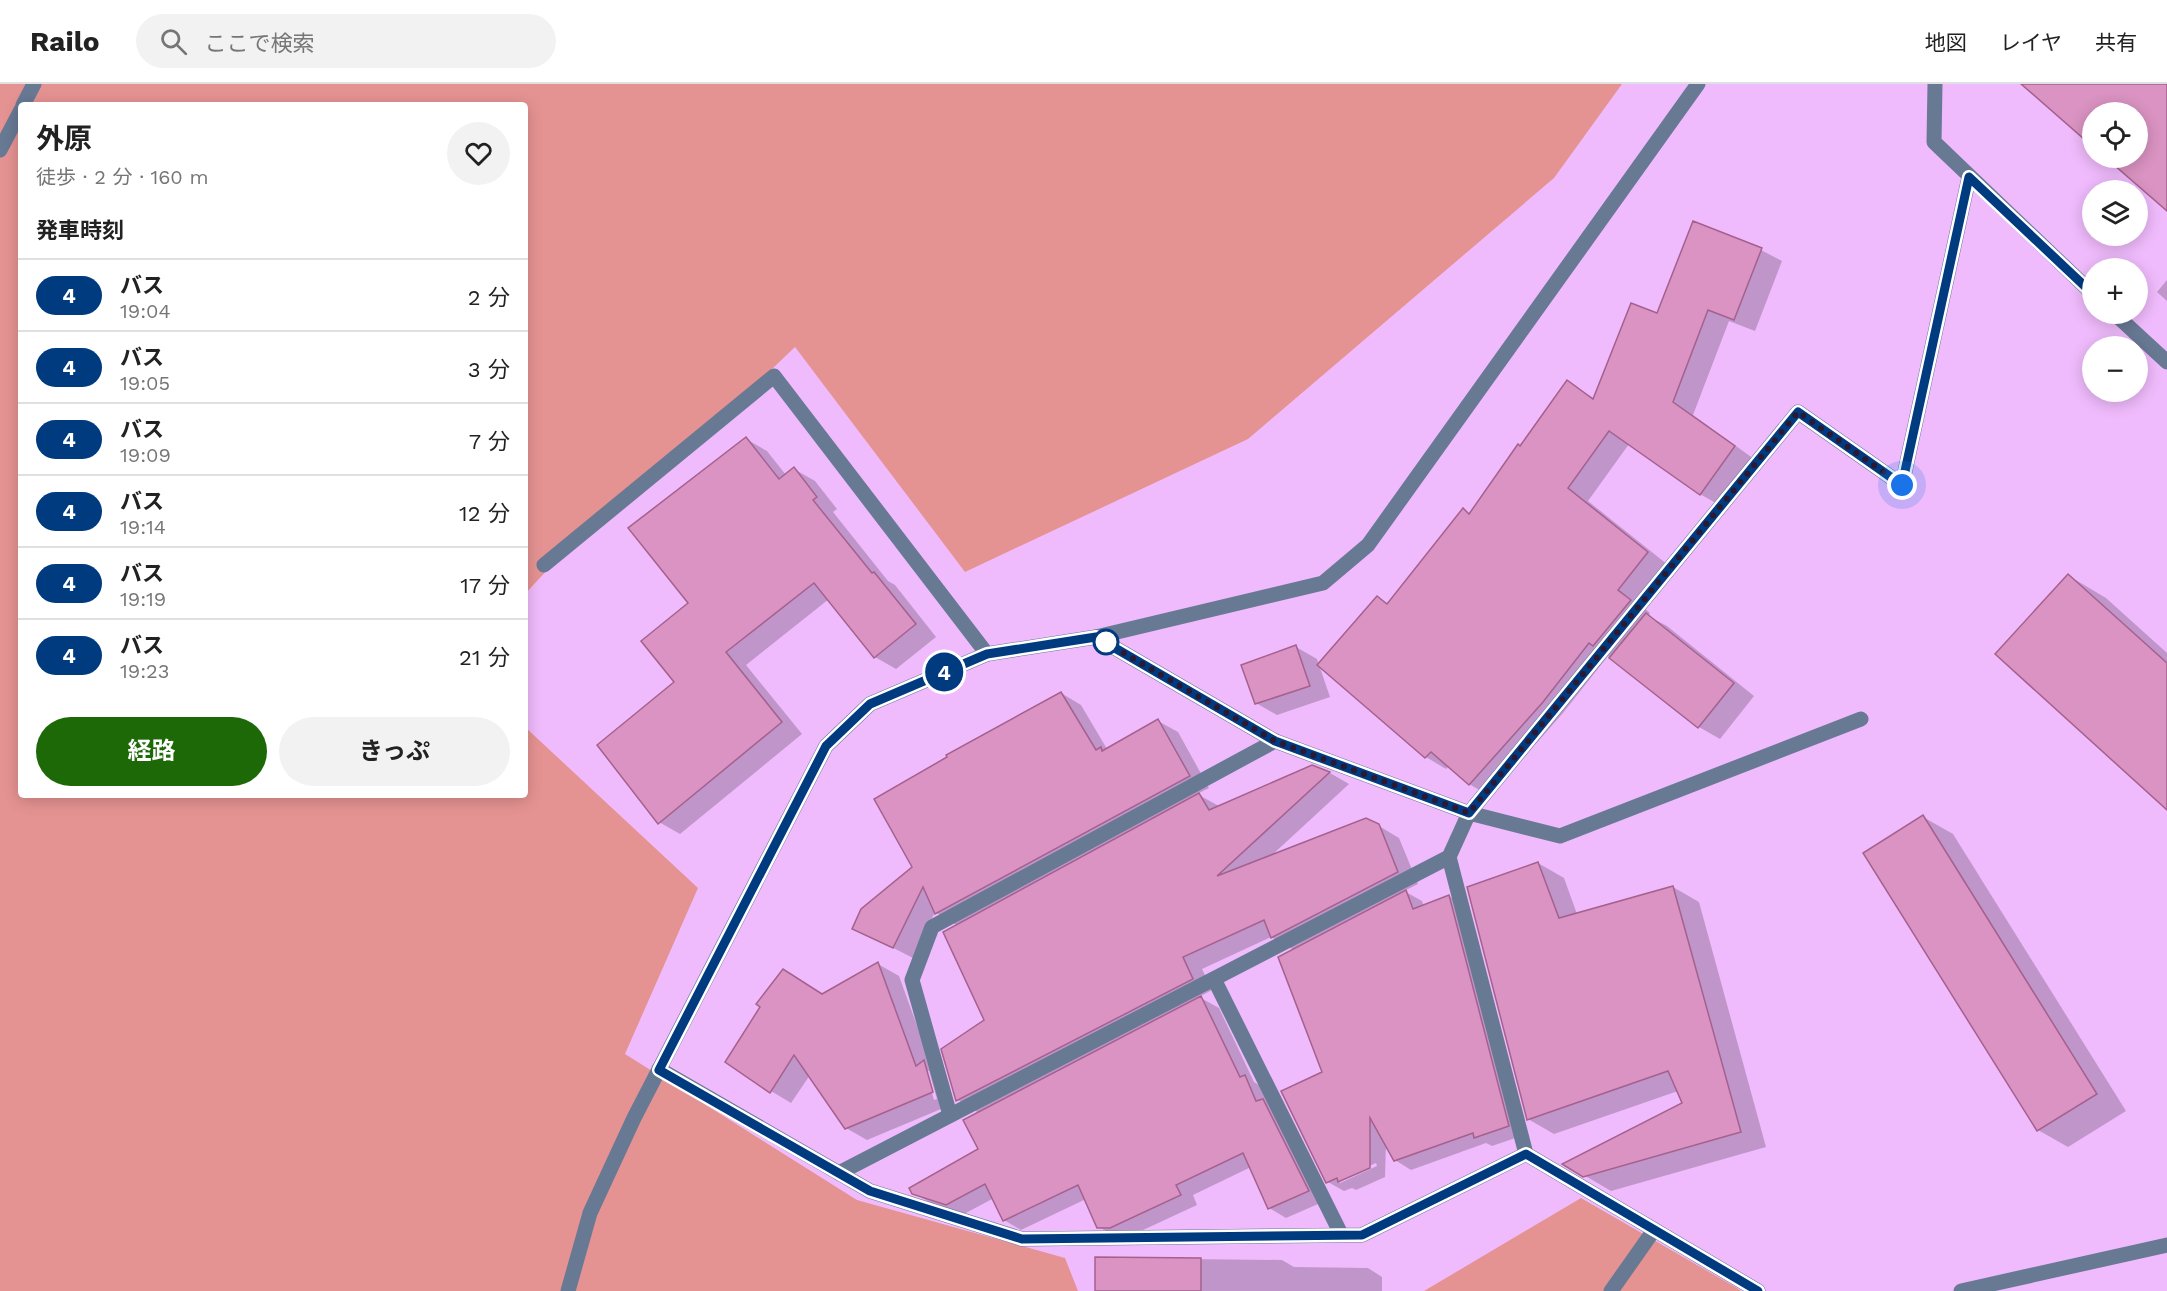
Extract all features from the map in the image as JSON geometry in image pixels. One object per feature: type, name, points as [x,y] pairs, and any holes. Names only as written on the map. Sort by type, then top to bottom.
[{"type":"street","points":[[25,102],[34,84]]},
{"type":"street","points":[[568,1291],[590,1213],[659,1070],[826,746],[870,704],[987,654],[1096,637],[1323,583],[1368,545],[1698,84]]},
{"type":"street","points":[[1935,84],[1934,142],[2082,284]]},
{"type":"street","points":[[0,150],[18,116]]},
{"type":"street","points":[[838,1173],[1449,857],[1469,813],[1798,412],[1902,485],[1969,177]]},
{"type":"street","points":[[2126,324],[2167,362]]},
{"type":"street","points":[[544,565],[774,376],[987,654]]},
{"type":"street","points":[[1096,637],[1275,741],[1469,813],[1560,836],[1861,719]]},
{"type":"street","points":[[950,1115],[912,980],[932,927],[1275,741]]},
{"type":"street","points":[[1449,857],[1526,1154],[1758,1291]]},
{"type":"street","points":[[1214,979],[1341,1234]]},
{"type":"street","points":[[659,1070],[870,1191],[1022,1239],[1362,1235],[1526,1154]]},
{"type":"street","points":[[1611,1291],[1654,1230]]},
{"type":"street","points":[[1961,1291],[2167,1245]]},
{"type":"shaded area","points":[[0,84],[1622,84],[1554,178],[1248,439],[965,572],[795,347],[708,430],[573,542],[528,591],[528,102],[18,102],[18,798],[528,798],[528,730],[698,888],[625,1054],[857,1200],[1065,1258],[1078,1291],[0,1291]]},
{"type":"shaded area","points":[[1581,1198],[1737,1288],[1741,1291],[1424,1291]]},
{"type":"building","points":[[2021,84],[2167,84],[2167,211],[2148,194],[2148,180],[2131,180],[2118,168],[2148,168],[2148,102],[2082,102],[2082,137]]},
{"type":"building","points":[[1693,221],[1762,248],[1734,320],[1708,310],[1673,402],[1735,446],[1700,495],[1609,431],[1568,488],[1648,552],[1618,590],[1631,600],[1593,646],[1589,643],[1543,702],[1469,785],[1431,752],[1425,758],[1317,665],[1377,596],[1387,604],[1463,508],[1469,514],[1567,380],[1593,399],[1631,303],[1657,313]]},
{"type":"building","points":[[746,437],[779,479],[794,467],[817,497],[813,500],[916,624],[874,658],[814,583],[726,652],[782,722],[658,824],[597,745],[674,682],[641,641],[688,603],[628,528]]},
{"type":"building","points":[[2068,574],[2167,663],[2167,810],[1995,654]]},
{"type":"building","points":[[1646,613],[1734,683],[1698,728],[1609,658]]},
{"type":"building","points":[[1296,645],[1310,686],[1255,704],[1241,665]]},
{"type":"building","points":[[1061,692],[1096,750],[1101,747],[1102,751],[1158,719],[1190,776],[935,914],[923,887],[893,948],[852,929],[861,909],[912,867],[874,799],[947,757],[946,755]]},
{"type":"building","points":[[1312,765],[1330,772],[1217,876],[1366,818],[1379,824],[1398,872],[1271,938],[1264,920],[1183,957],[1193,979],[956,1101],[941,1049],[984,1020],[943,932],[1199,793],[1209,810]]},
{"type":"building","points":[[1923,815],[2097,1094],[2037,1131],[1863,853]]},
{"type":"building","points":[[1538,862],[1559,918],[1673,886],[1741,1132],[1583,1177],[1562,1164],[1682,1103],[1668,1071],[1527,1120],[1467,887]]},
{"type":"building","points":[[1406,890],[1413,909],[1449,895],[1509,1126],[1474,1138],[1473,1133],[1394,1161],[1370,1118],[1370,1168],[1338,1182],[1337,1178],[1326,1183],[1281,1091],[1322,1072],[1278,957]]},
{"type":"building","points":[[878,962],[916,1066],[924,1060],[933,1092],[845,1129],[794,1055],[770,1093],[725,1062],[760,1007],[756,1004],[783,969],[822,994]]},
{"type":"building","points":[[1201,996],[1240,1077],[1245,1075],[1256,1101],[1263,1099],[1309,1191],[1268,1209],[1243,1153],[1176,1185],[1181,1195],[1110,1228],[1097,1228],[1078,1185],[1003,1221],[985,1184],[946,1205],[912,1194],[909,1188],[978,1149],[963,1120]]},
{"type":"building","points":[[1095,1257],[1201,1258],[1201,1291],[1095,1291]]},
{"type":"bus line","name":"4","points":[[1758,1291],[1526,1154],[1362,1235],[1022,1239],[870,1191],[659,1070],[826,746],[870,704],[987,654],[1096,637],[1275,741],[1469,813],[1798,412],[1902,485],[1969,177],[2082,284]]},
{"type":"route","points":[[1106,642],[1096,637],[1275,741],[1469,813],[1798,412],[1902,485]]}]
